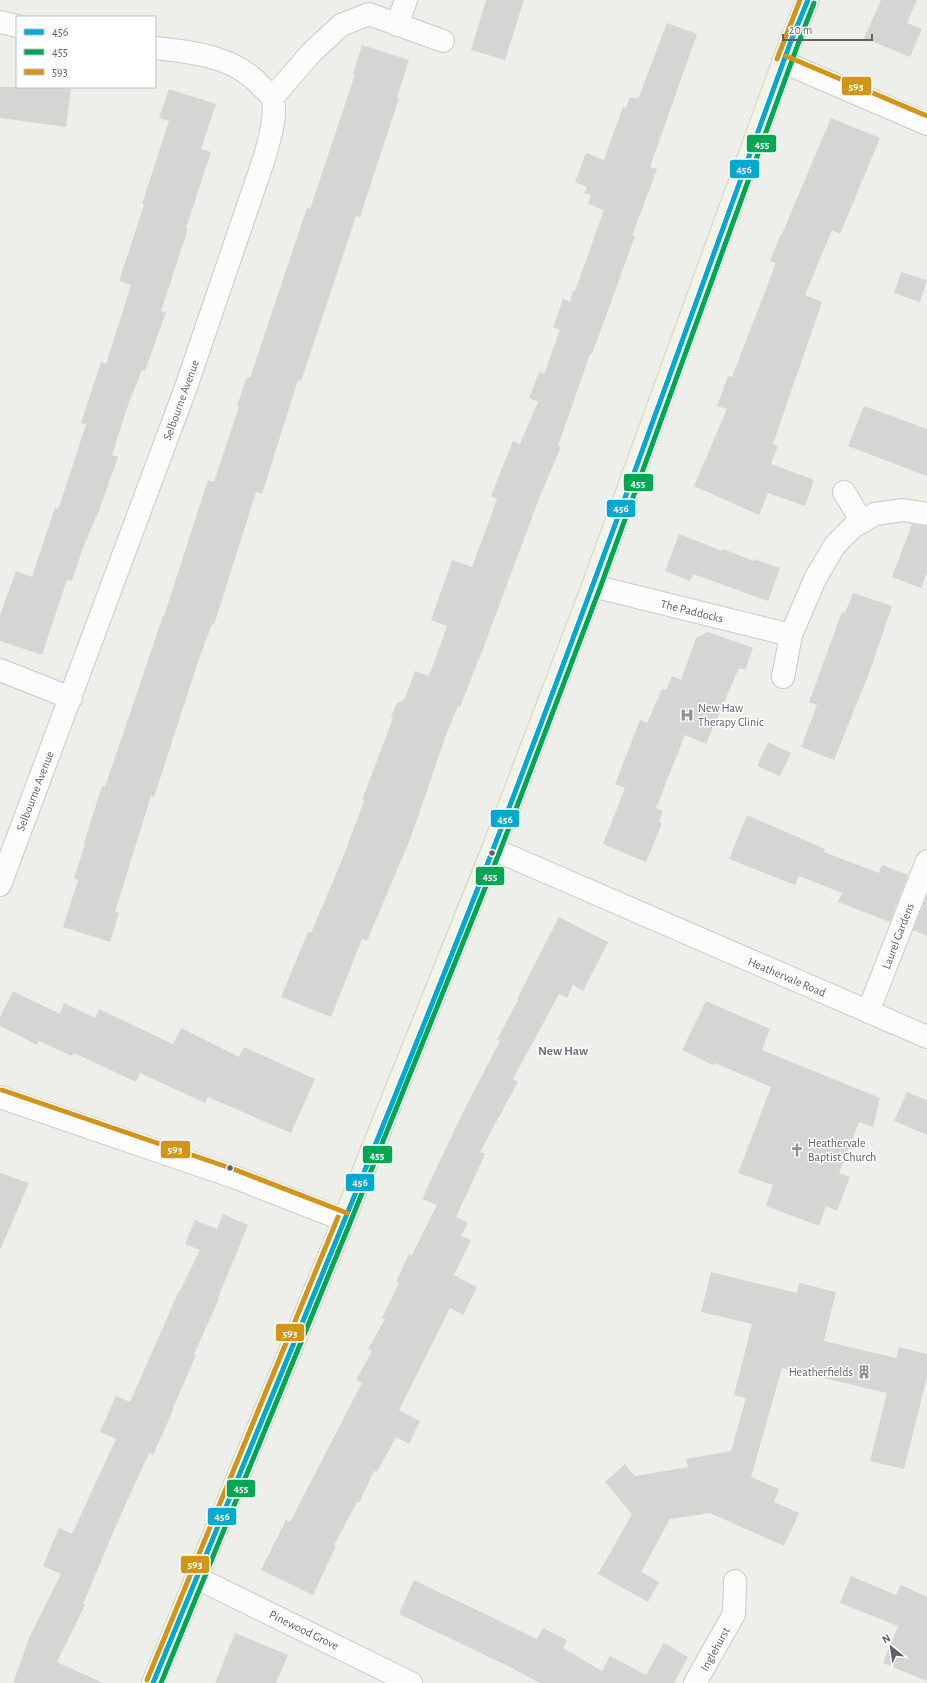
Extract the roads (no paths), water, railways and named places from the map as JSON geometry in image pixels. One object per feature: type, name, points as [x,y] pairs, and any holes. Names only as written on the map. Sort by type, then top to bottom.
[{"type":"main road","points":[[153,1683],[344,1220],[493,849],[593,586],[783,62],[808,0]]},
{"type":"street","points":[[397,25],[406,0]]},
{"type":"street","points":[[156,48],[202,54],[233,65],[256,81],[272,98],[312,52],[341,25],[369,14],[443,41]]},
{"type":"street","points":[[0,22],[16,26]]},
{"type":"street","points":[[783,62],[927,124]]},
{"type":"street","name":"Selbourne Avenue","points":[[0,885],[185,390],[265,156],[274,119],[272,98]]},
{"type":"street","points":[[844,492],[862,522]]},
{"type":"street","points":[[782,677],[791,635],[815,579],[835,545],[853,527],[875,514],[903,510],[927,514]]},
{"type":"street","name":"The Paddocks","points":[[593,586],[791,635]]},
{"type":"street","points":[[0,670],[71,698]]},
{"type":"street","name":"Heathervale Road","points":[[493,849],[927,1037]]},
{"type":"street","name":"Laurel Gardens","points":[[868,1012],[927,861]]},
{"type":"street","points":[[0,1097],[234,1177],[344,1220]]},
{"type":"street","name":"Pinewood Grove","points":[[197,1578],[412,1683]]},
{"type":"street","name":"Inglehurst","points":[[695,1683],[742,1614],[735,1581]]},
{"type":"place","name":"New Haw Therapy Clinic","points":[[687,715]]},
{"type":"place","name":"Heathervale Baptist Church","points":[[797,1150]]},
{"type":"place","name":"Heatherfields","points":[[864,1372]]},
{"type":"district","name":"New Haw","points":[[563,1050]]}]
